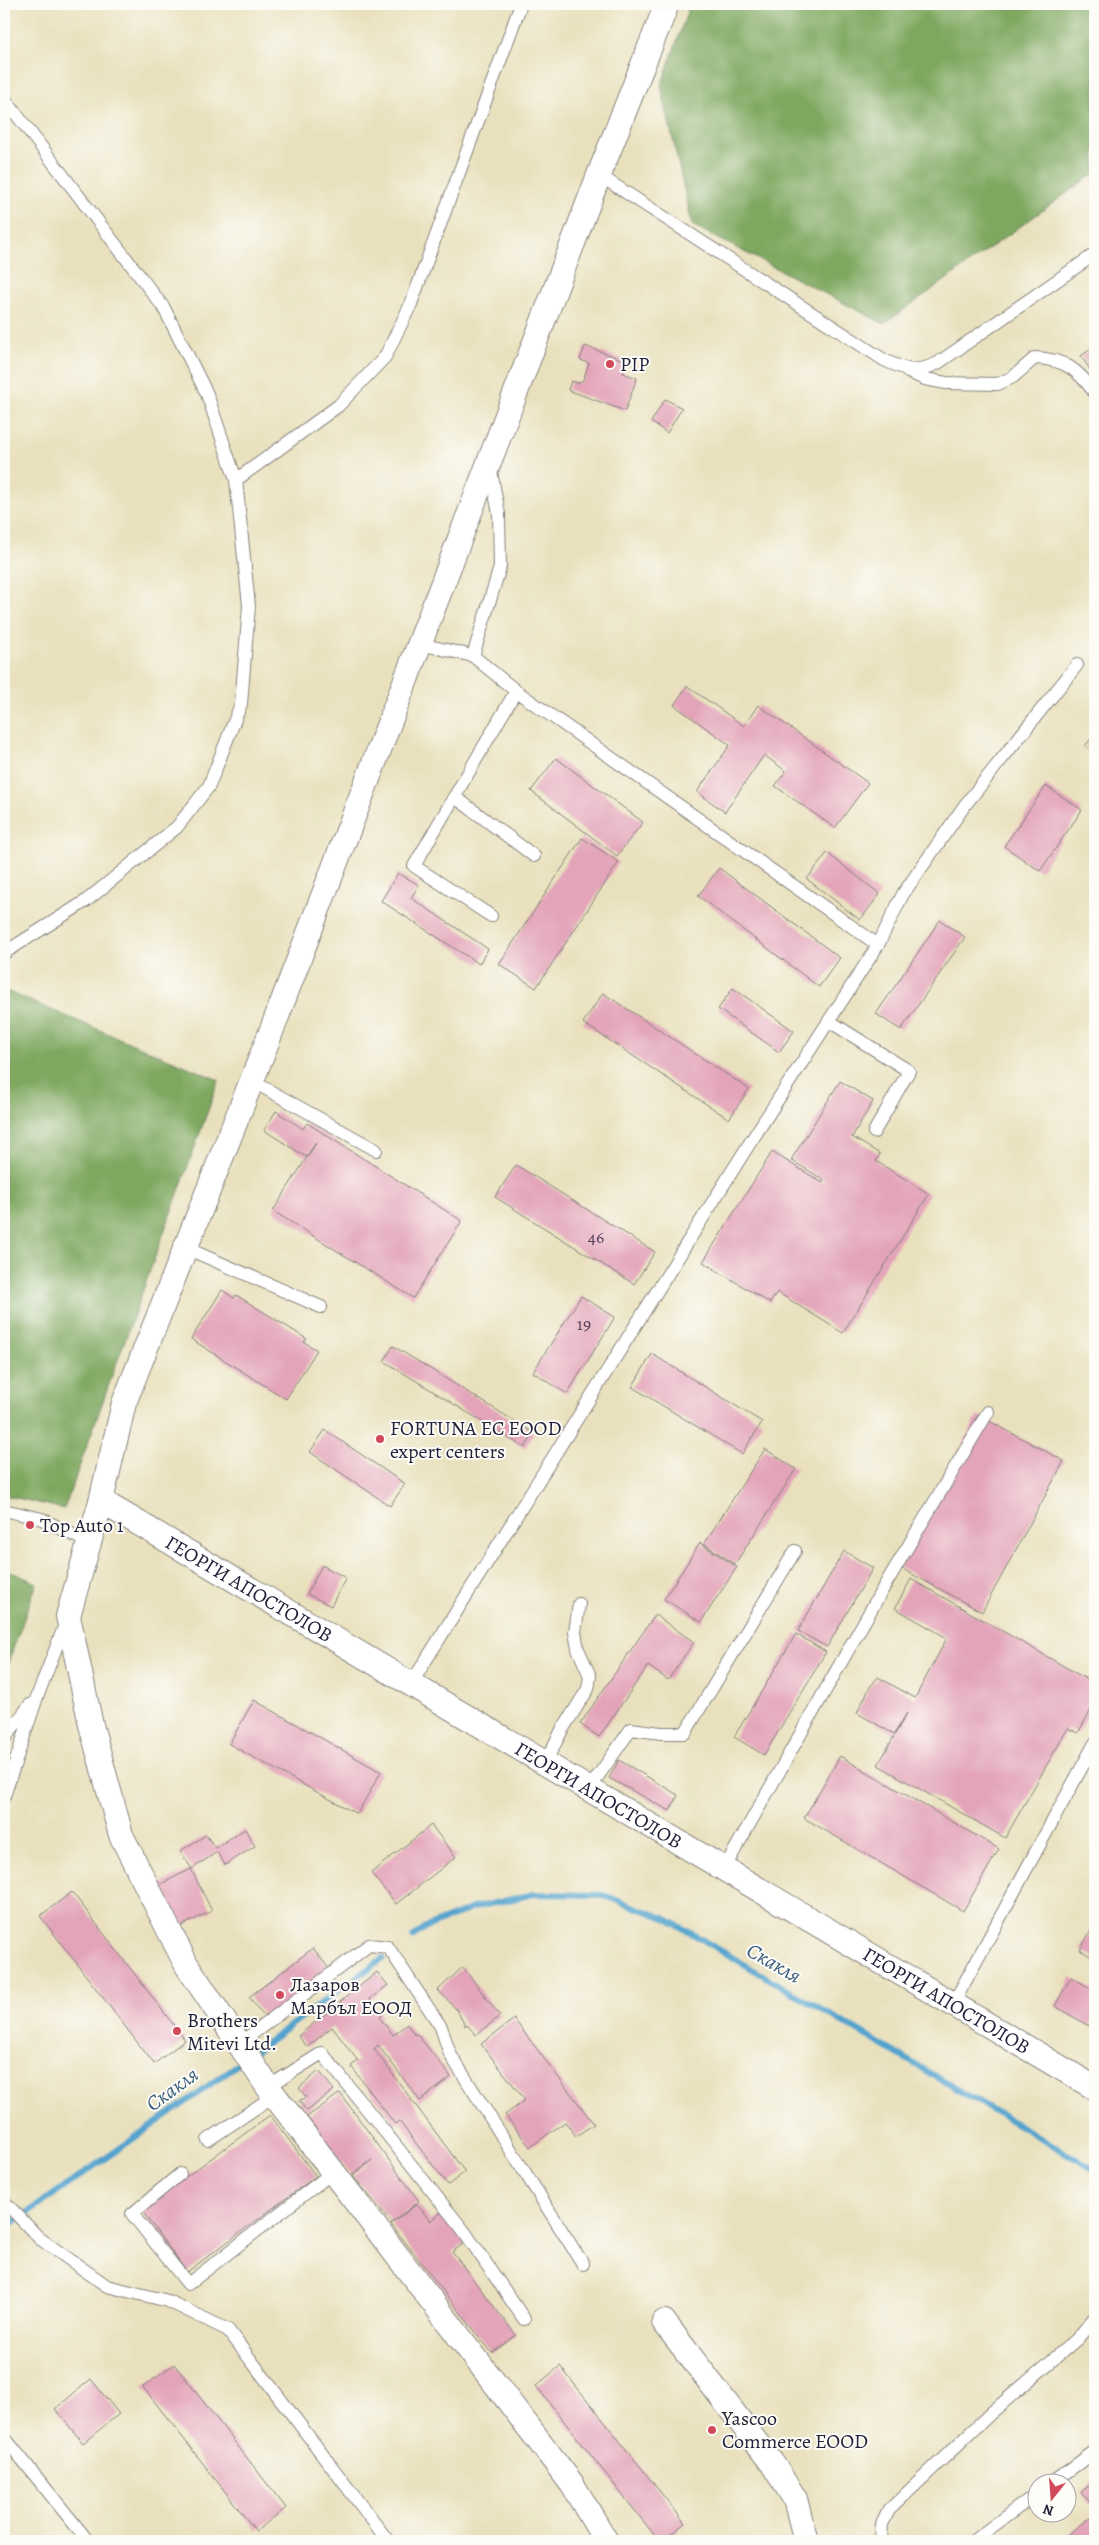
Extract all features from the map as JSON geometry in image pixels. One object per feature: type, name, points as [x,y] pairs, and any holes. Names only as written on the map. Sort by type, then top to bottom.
[{"type":"street","points":[[606,2541],[572,2484],[272,2091],[186,1964],[121,1835],[91,1725],[68,1616],[101,1501],[124,1404],[252,1081],[599,175],[667,4]]},
{"type":"street","name":"ГЕОРГИ АПОСТОЛОВ","points":[[101,1501],[1095,2088]]},
{"type":"street","points":[[664,2322],[772,2464],[795,2499],[806,2541]]},
{"type":"lane","points":[[236,480],[338,406],[385,357],[411,304],[521,4]]},
{"type":"lane","points":[[4,98],[164,308],[207,394],[236,480],[249,606],[241,704],[209,786],[177,827],[139,858],[86,901],[4,953]]},
{"type":"lane","points":[[599,175],[884,360],[925,380],[946,383],[998,384],[1013,377],[1035,358],[1052,358],[1067,365],[1082,376],[1095,393]]},
{"type":"lane","points":[[904,370],[923,370],[938,363],[1095,254]]},
{"type":"lane","points":[[473,656],[500,567],[499,514],[490,462]]},
{"type":"lane","points":[[420,644],[473,656],[516,691],[878,945]]},
{"type":"lane","points":[[411,1684],[878,945],[903,894],[965,805],[1077,665]]},
{"type":"lane","points":[[491,916],[414,866],[516,691]]},
{"type":"lane","points":[[455,797],[534,856]]},
{"type":"lane","points":[[829,1021],[909,1071],[874,1132]]},
{"type":"lane","points":[[252,1081],[376,1150]]},
{"type":"lane","points":[[186,1248],[320,1307]]},
{"type":"lane","points":[[724,1869],[885,1584],[988,1412]]},
{"type":"lane","points":[[4,1510],[42,1519],[89,1543]]},
{"type":"lane","points":[[589,1789],[631,1729],[661,1734],[685,1733],[794,1551]]},
{"type":"lane","points":[[545,1763],[562,1730],[588,1689],[590,1676],[578,1649],[575,1632],[579,1604]]},
{"type":"lane","points":[[4,1796],[37,1697],[68,1616]]},
{"type":"lane","points":[[4,1739],[37,1697]]},
{"type":"lane","points":[[953,2004],[1095,1743]]},
{"type":"lane","points":[[239,2044],[369,1945],[388,1947],[442,2026],[450,2054],[583,2264]]},
{"type":"lane","points":[[208,2140],[322,2053],[464,2231],[524,2319]]},
{"type":"lane","points":[[180,2174],[132,2214],[188,2284],[334,2172]]},
{"type":"lane","points":[[4,2201],[38,2238],[107,2286],[168,2301],[228,2330],[388,2541]]},
{"type":"lane","points":[[881,2541],[882,2524],[889,2510],[991,2413],[1077,2339],[1095,2316]]},
{"type":"lane","points":[[4,2437],[88,2541]]},
{"type":"lane","points":[[1067,2472],[1095,2451]]},
{"type":"lane","points":[[973,2541],[1026,2501]]},
{"type":"green space","points":[[690,4],[1095,4],[1095,173],[884,324],[692,225],[661,86]]},
{"type":"green space","points":[[4,990],[219,1080],[64,1509],[4,1495]]},
{"type":"green space","points":[[4,1569],[37,1583],[4,1674]]},
{"type":"building","points":[[585,346],[627,361],[623,373],[637,378],[625,411],[568,390],[571,381],[578,383],[583,380],[589,363],[580,360]]},
{"type":"building","points":[[1095,346],[1095,377],[1081,356]]},
{"type":"building","points":[[665,399],[682,408],[667,433],[651,422]]},
{"type":"building","points":[[687,686],[744,726],[758,705],[868,783],[835,828],[775,786],[786,771],[764,755],[725,812],[697,792],[730,745],[674,705]]},
{"type":"building","points":[[1095,734],[1095,754],[1085,746]]},
{"type":"building","points":[[556,758],[643,822],[617,856],[531,791]]},
{"type":"building","points":[[1046,786],[1082,810],[1040,871],[1004,846]]},
{"type":"building","points":[[582,838],[619,862],[536,988],[499,964]]},
{"type":"building","points":[[827,853],[880,894],[860,920],[807,879]]},
{"type":"building","points":[[719,868],[840,958],[819,987],[698,896]]},
{"type":"building","points":[[398,873],[419,885],[411,898],[488,949],[479,964],[381,901]]},
{"type":"building","points":[[940,920],[965,937],[901,1030],[876,1014]]},
{"type":"building","points":[[733,988],[794,1031],[779,1052],[718,1009]]},
{"type":"building","points":[[603,993],[749,1089],[729,1119],[583,1023]]},
{"type":"building","points":[[840,1081],[873,1101],[852,1137],[880,1154],[876,1161],[929,1194],[843,1333],[777,1292],[770,1303],[703,1262],[772,1152],[823,1183],[824,1180],[791,1160]]},
{"type":"building","points":[[276,1111],[303,1129],[307,1123],[462,1221],[413,1298],[273,1211],[316,1143],[306,1157],[264,1130]]},
{"type":"building","points":[[516,1165],[655,1252],[634,1284],[495,1197]]},
{"type":"building","points":[[222,1290],[234,1298],[236,1295],[307,1339],[304,1342],[317,1350],[286,1399],[191,1339]]},
{"type":"building","points":[[581,1296],[615,1317],[567,1394],[533,1372]]},
{"type":"building","points":[[393,1346],[534,1433],[525,1448],[384,1361]]},
{"type":"building","points":[[652,1354],[762,1422],[742,1454],[632,1387]]},
{"type":"building","points":[[978,1415],[1064,1461],[982,1612],[897,1566]]},
{"type":"building","points":[[325,1430],[405,1484],[390,1506],[310,1452]]},
{"type":"building","points":[[765,1449],[796,1469],[735,1564],[704,1544]]},
{"type":"building","points":[[700,1543],[737,1567],[701,1622],[664,1599]]},
{"type":"building","points":[[844,1551],[873,1568],[827,1647],[798,1631]]},
{"type":"building","points":[[322,1565],[346,1578],[331,1606],[307,1594]]},
{"type":"building","points":[[911,1579],[1095,1684],[1095,1703],[1078,1733],[1068,1728],[1005,1838],[878,1765],[907,1713],[894,1734],[857,1713],[870,1687],[878,1677],[915,1698],[947,1638],[895,1608]]},
{"type":"building","points":[[655,1615],[694,1642],[668,1680],[648,1666],[599,1737],[580,1724]]},
{"type":"building","points":[[796,1634],[826,1652],[764,1755],[734,1737]]},
{"type":"building","points":[[254,1700],[381,1772],[357,1814],[229,1744]]},
{"type":"building","points":[[840,1756],[999,1849],[963,1911],[804,1818]]},
{"type":"building","points":[[619,1760],[678,1795],[670,1811],[609,1778]]},
{"type":"building","points":[[431,1825],[456,1857],[396,1904],[371,1873]]},
{"type":"building","points":[[245,1829],[255,1846],[225,1865],[217,1852],[192,1869],[180,1851],[206,1835],[215,1848]]},
{"type":"building","points":[[191,1869],[212,1911],[179,1927],[159,1885]]},
{"type":"building","points":[[72,1892],[185,2040],[154,2064],[40,1916]]},
{"type":"building","points":[[1095,1923],[1095,1959],[1080,1950]]},
{"type":"building","points":[[313,1948],[330,1970],[266,2019],[249,1997]]},
{"type":"building","points":[[463,1967],[500,2016],[476,2035],[467,2025],[465,2026],[457,2010],[438,1990]]},
{"type":"building","points":[[377,1972],[388,1985],[370,1999],[382,2016],[380,2018],[393,2035],[407,2024],[451,2077],[420,2101],[378,2045],[374,2049],[465,2172],[448,2185],[399,2121],[395,2124],[351,2066],[358,2061],[332,2027],[307,2047],[298,2036]]},
{"type":"building","points":[[1071,1977],[1095,1991],[1095,2015],[1089,2026],[1055,2006]]},
{"type":"building","points":[[514,2019],[594,2124],[576,2136],[565,2122],[530,2147],[505,2115],[525,2100],[481,2044]]},
{"type":"building","points":[[319,2071],[334,2090],[307,2111],[299,2101],[306,2097],[299,2088]]},
{"type":"building","points":[[340,2093],[419,2201],[392,2223],[353,2176],[372,2160],[351,2175],[307,2117]]},
{"type":"building","points":[[270,2115],[316,2176],[187,2272],[141,2210]]},
{"type":"building","points":[[417,2204],[430,2221],[442,2212],[466,2242],[452,2252],[516,2335],[492,2353],[391,2224]]},
{"type":"building","points":[[174,2364],[286,2508],[256,2531],[143,2387]]},
{"type":"building","points":[[560,2366],[685,2523],[662,2541],[659,2541],[536,2386]]},
{"type":"building","points":[[91,2379],[119,2414],[83,2443],[55,2409]]},
{"type":"building","points":[[1095,2481],[1095,2509],[1081,2492]]},
{"type":"building","points":[[1090,2518],[1095,2526],[1095,2541],[1059,2541]]},
{"type":"waterway","name":"Скакля","points":[[413,1937],[426,1927],[473,1908],[534,1894],[603,1895],[667,1919],[1095,2170]]},
{"type":"waterway","name":"Скакля","points":[[4,2229],[186,2102],[383,1958]]},
{"type":"place","name":"PIP","points":[[610,364]]},
{"type":"place","name":"FORTUNA EC EOOD expert centers","points":[[380,1439]]},
{"type":"place","name":"Top Auto 1","points":[[30,1525]]},
{"type":"place","name":"Лазаров Марбъл ЕООД","points":[[280,1995]]},
{"type":"place","name":"Brothers Mitevi Ltd.","points":[[177,2031]]},
{"type":"place","name":"Yascoo Commerce EOOD","points":[[712,2430]]}]
